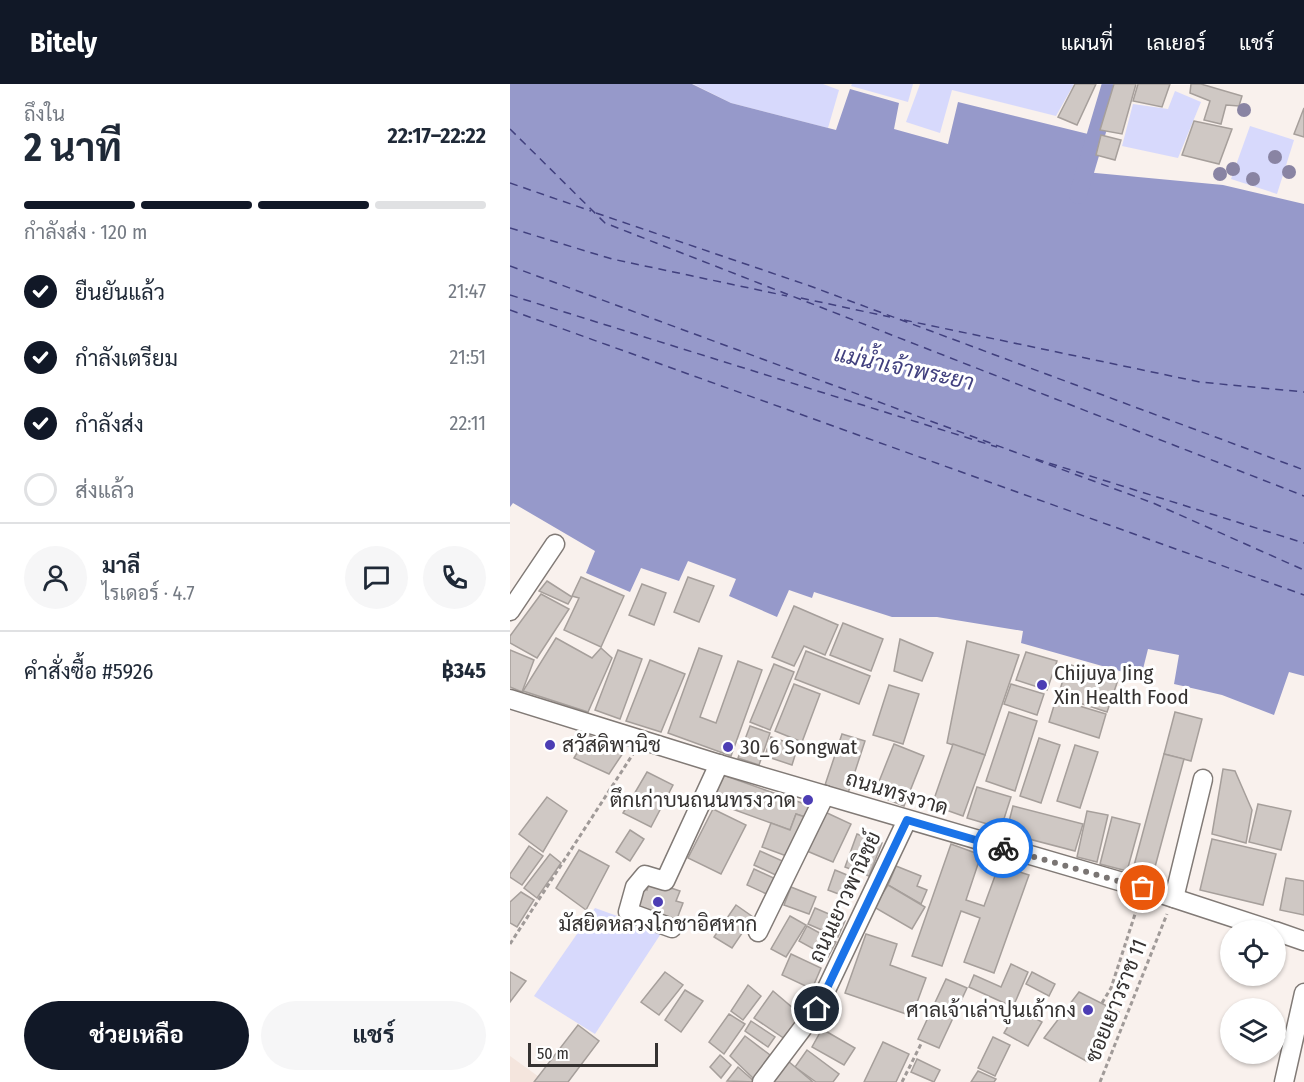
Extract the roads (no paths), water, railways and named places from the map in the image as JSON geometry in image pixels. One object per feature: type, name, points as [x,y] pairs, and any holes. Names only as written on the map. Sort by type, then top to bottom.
[{"type":"street","points":[[510,611],[555,544]]},
{"type":"street","name":"ถนนทรงวาด","points":[[510,699],[719,764],[1143,888],[1240,920]]},
{"type":"street","points":[[672,928],[628,912],[634,887],[645,875],[665,881],[719,764]]},
{"type":"street","points":[[1174,898],[1203,779]]},
{"type":"street","points":[[758,932],[825,795]]},
{"type":"street","name":"ถนนเยาวพานิชย์","points":[[762,1082],[817,1009],[907,820]]},
{"type":"street","name":"ถนนทรงวาด","points":[[1286,935],[1304,941]]},
{"type":"street","points":[[1284,1082],[1304,993]]},
{"type":"water","name":"แม่น้ำเจ้าพระยา","points":[[510,84],[692,84],[731,103],[836,130],[850,89],[899,103],[894,129],[948,144],[958,102],[1088,134],[1085,172],[1223,185],[1304,204],[1304,676],[1289,672],[1274,715],[1222,695],[1174,684],[1179,655],[1148,649],[1141,677],[1021,643],[1023,631],[937,617],[892,617],[814,592],[812,598],[789,590],[777,617],[729,596],[736,579],[688,561],[679,581],[641,568],[630,592],[586,573],[595,551],[513,503],[510,507]]},
{"type":"waterway","points":[[1078,195],[1111,84]]},
{"type":"place","name":"Chijuya Jing Xin Health Food","points":[[1042,685]]},
{"type":"place","name":"สวัสดิพานิช","points":[[550,745]]},
{"type":"place","name":"30_6 Songwat","points":[[728,747]]},
{"type":"place","name":"ตึกเก่าบนถนนทรงวาด","points":[[808,800]]},
{"type":"place","name":"มัสยิดหลวงโกชาอิศหาก","points":[[658,902]]},
{"type":"place","name":"ศาลเจ้าเล่าปูนเถ้ากง","points":[[1088,1010]]}]
